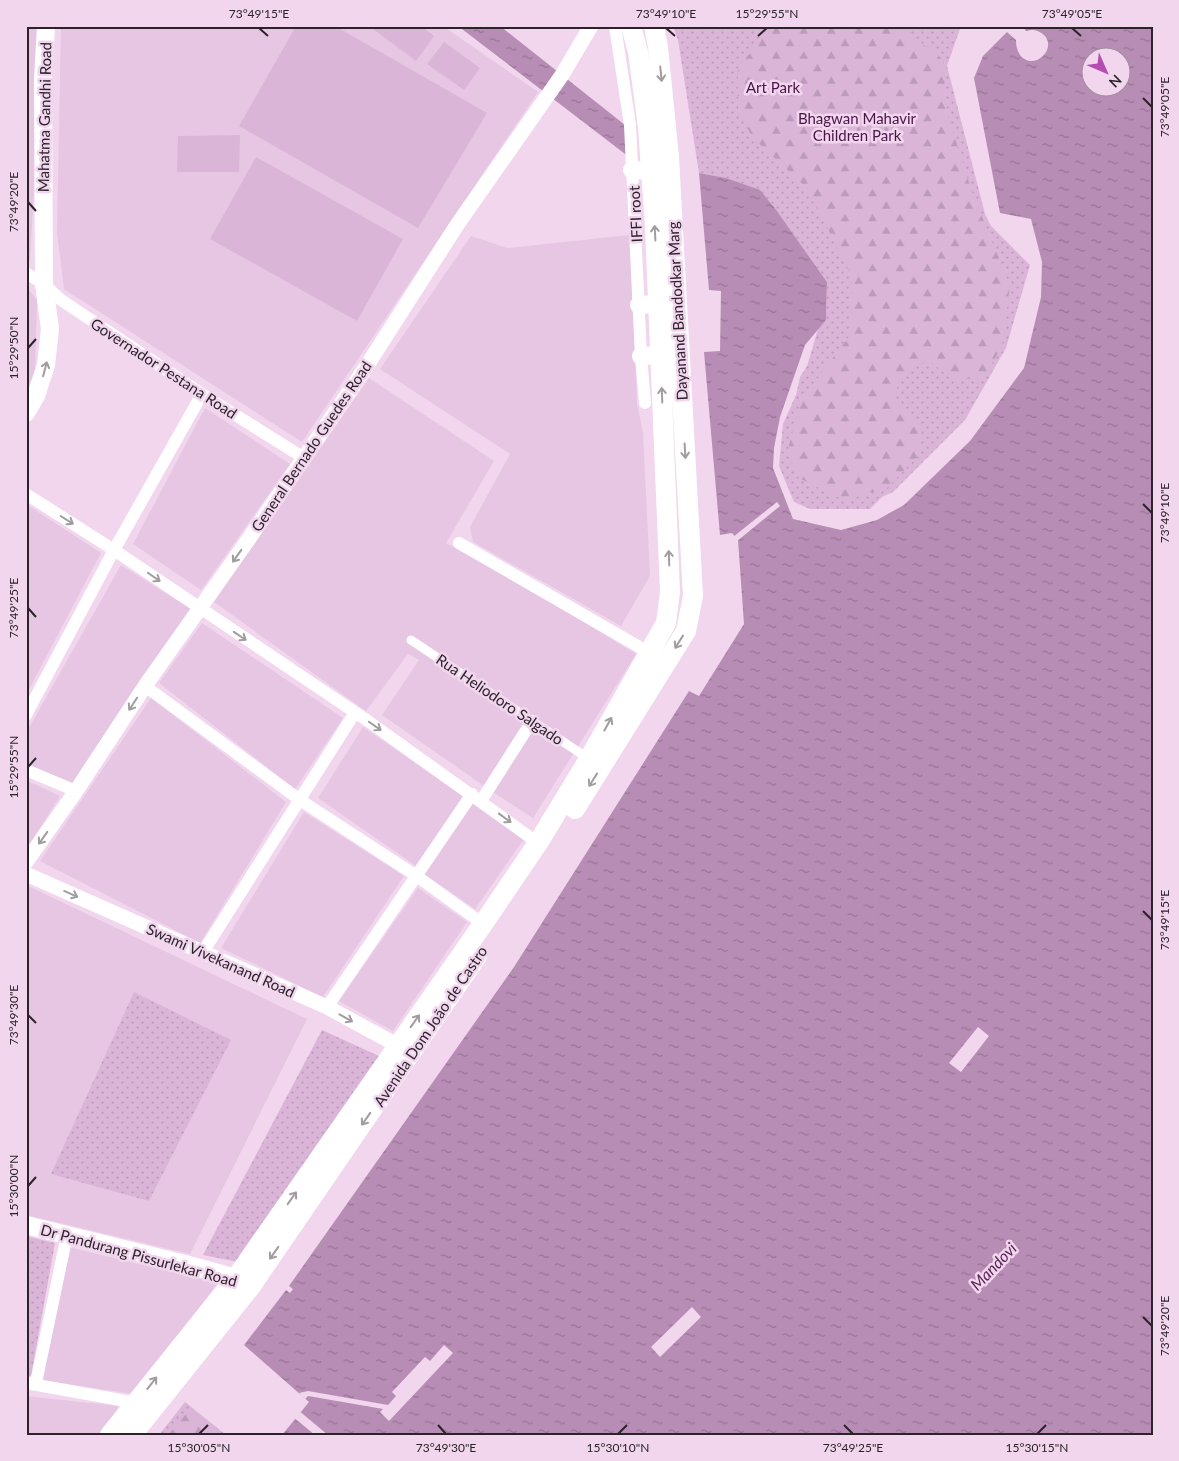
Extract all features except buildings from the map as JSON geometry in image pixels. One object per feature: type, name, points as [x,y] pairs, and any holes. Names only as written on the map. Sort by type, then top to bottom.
[{"type":"main road","name":"Mahatma Gandhi Road","points":[[26,414],[36,396],[46,365],[50,329],[44,284],[43,79],[46,26]]},
{"type":"main road","name":"Dayanand Bandodkar Marg","points":[[631,26],[657,128]]},
{"type":"main road","name":"Dayanand Bandodkar Marg","points":[[654,26],[658,47],[657,128],[650,164],[693,596]]},
{"type":"main road","name":"Avenida Dom João de Castro","points":[[405,1050],[483,924],[538,843],[589,759],[666,623],[670,580],[648,304],[650,164]]},
{"type":"main road","name":"Avenida Dom João de Castro","points":[[132,1435],[244,1282],[405,1050],[546,855],[686,631],[693,596]]},
{"type":"main road","name":"Dr Pandurang Pissurlekar Road","points":[[26,1225],[244,1282]]},
{"type":"main road","name":"Avenida Dom João de Castro","points":[[110,1435],[244,1282]]},
{"type":"street","name":"General Bernado Guedes Road","points":[[26,862],[76,791],[145,686],[366,367],[457,226],[562,75],[591,26]]},
{"type":"street","name":"IFFI root","points":[[615,26],[630,125],[650,164]]},
{"type":"street","name":"Governador Pestana Road","points":[[26,273],[44,284],[61,300],[202,394],[304,458]]},
{"type":"street","points":[[645,403],[651,356]]},
{"type":"street","points":[[26,715],[114,550],[202,394]]},
{"type":"street","points":[[26,494],[114,550],[477,798],[538,843]]},
{"type":"street","points":[[459,543],[648,652]]},
{"type":"street","name":"Rua Heliodoro Salgado","points":[[411,640],[589,759]]},
{"type":"street","points":[[145,686],[300,800],[415,876],[483,924]]},
{"type":"street","points":[[203,952],[354,714]]},
{"type":"street","points":[[327,1007],[415,876],[477,798],[532,720]]},
{"type":"street","points":[[26,770],[76,791]]},
{"type":"street","name":"Swami Vivekanand Road","points":[[26,874],[327,1007],[405,1050]]},
{"type":"street","points":[[67,1235],[31,1383],[137,1403]]},
{"type":"shaded area","points":[[26,26],[43,26],[30,261],[26,259]]},
{"type":"shaded area","points":[[61,26],[443,26],[538,92],[302,442],[64,289],[57,232]]},
{"type":"shaded area","points":[[630,235],[637,404],[643,433],[650,576],[621,626],[473,542],[470,527],[510,454],[380,369],[471,236],[507,248]]},
{"type":"shaded area","points":[[26,286],[37,300],[35,372],[26,390]]},
{"type":"shaded area","points":[[369,378],[494,461],[446,543],[559,607],[636,654],[533,818],[382,715],[419,660],[408,654],[366,711],[214,602]]},
{"type":"shaded area","points":[[205,408],[290,464],[201,590],[133,544]]},
{"type":"shaded area","points":[[26,504],[101,553],[26,695]]},
{"type":"shaded area","points":[[121,565],[192,610],[72,787],[26,765],[26,733]]},
{"type":"shaded area","points":[[202,623],[343,718],[295,789],[159,683]]},
{"type":"shaded area","points":[[151,698],[286,802],[200,943],[40,861]]},
{"type":"shaded area","points":[[363,727],[463,796],[416,866],[318,798]]},
{"type":"shaded area","points":[[26,780],[60,796],[26,850]]},
{"type":"shaded area","points":[[474,801],[524,839],[475,909],[423,873]]},
{"type":"shaded area","points":[[304,812],[404,876],[323,997],[221,948]]},
{"type":"shaded area","points":[[26,885],[307,1019],[190,1254],[26,1215]]},
{"type":"shaded area","points":[[418,888],[467,922],[393,1031],[339,1001]]},
{"type":"shaded area","points":[[68,1247],[218,1283],[134,1394],[40,1380]]},
{"type":"shaded area","points":[[26,1396],[118,1406],[116,1417],[100,1435],[26,1435]]},
{"type":"green space","points":[[296,26],[335,26],[487,113],[418,228],[239,126]]},
{"type":"green space","points":[[369,26],[421,26],[434,36],[416,61]]},
{"type":"green space","name":"Bhagwan Mahavir Children Park","points":[[673,26],[961,26],[947,66],[985,214],[991,226],[1030,265],[1006,348],[965,420],[893,492],[882,497],[870,509],[810,509],[794,502],[779,466],[783,424],[796,395],[800,377],[807,366],[818,329],[826,320],[827,282],[777,211],[726,178],[699,173],[678,40]]},
{"type":"green space","name":"Bhagwan Mahavir Children Park","points":[[766,26],[906,26],[915,42],[934,49],[943,61],[947,113],[972,192],[1010,286],[1002,346],[984,378],[954,380],[928,360],[902,374],[894,397],[922,429],[919,455],[887,488],[844,500],[799,478],[787,452],[802,399],[851,334],[852,277],[808,189],[752,137],[738,110],[738,67],[757,45]]},
{"type":"green space","points":[[444,42],[480,68],[464,90],[427,64]]},
{"type":"green space","points":[[240,135],[239,172],[177,172],[178,136]]},
{"type":"green space","points":[[256,157],[403,239],[357,321],[210,239]]},
{"type":"green space","points":[[134,992],[231,1040],[149,1201],[51,1174]]},
{"type":"green space","points":[[322,1030],[379,1056],[238,1262],[203,1255]]},
{"type":"green space","points":[[26,1236],[55,1243],[31,1376],[26,1376]]},
{"type":"green space","points":[[185,1402],[226,1435],[159,1435]]},
{"type":"green space","points":[[191,1408],[223,1435],[168,1435]]},
{"type":"water","points":[[458,26],[500,26],[625,125],[629,157]]},
{"type":"water","name":"Mandovi","points":[[1022,26],[1153,26],[1153,1435],[282,1435],[309,1402],[244,1345],[286,1290],[290,1293],[293,1289],[289,1286],[514,967],[689,691],[699,696],[744,624],[738,540],[732,533],[720,535],[704,352],[720,351],[721,291],[709,290],[699,173],[726,178],[760,190],[827,282],[826,320],[805,345],[780,417],[774,448],[773,468],[793,519],[841,530],[877,520],[904,505],[970,441],[1024,368],[1041,297],[1042,262],[1031,219],[1000,213],[974,78],[983,56],[1007,32],[1016,40],[1018,51],[1025,60],[1037,60],[1042,57],[1046,52],[1048,41],[1044,35],[1033,30],[1026,31]]},
{"type":"pier","points":[[777,502],[780,506],[736,542],[733,537]]},
{"type":"pier","points":[[978,1027],[989,1036],[961,1072],[949,1063]]},
{"type":"pier","points":[[692,1307],[701,1317],[660,1357],[651,1347]]},
{"type":"pier","points":[[444,1345],[453,1353],[389,1421],[380,1412],[383,1409],[308,1396],[305,1399],[299,1393],[308,1391],[388,1405],[396,1396],[392,1392],[425,1357],[430,1361]]},
{"type":"pier","points":[[298,1410],[328,1435],[315,1435],[293,1417]]},
{"type":"park label","name":"Art Park","points":[[773,87]]}]
